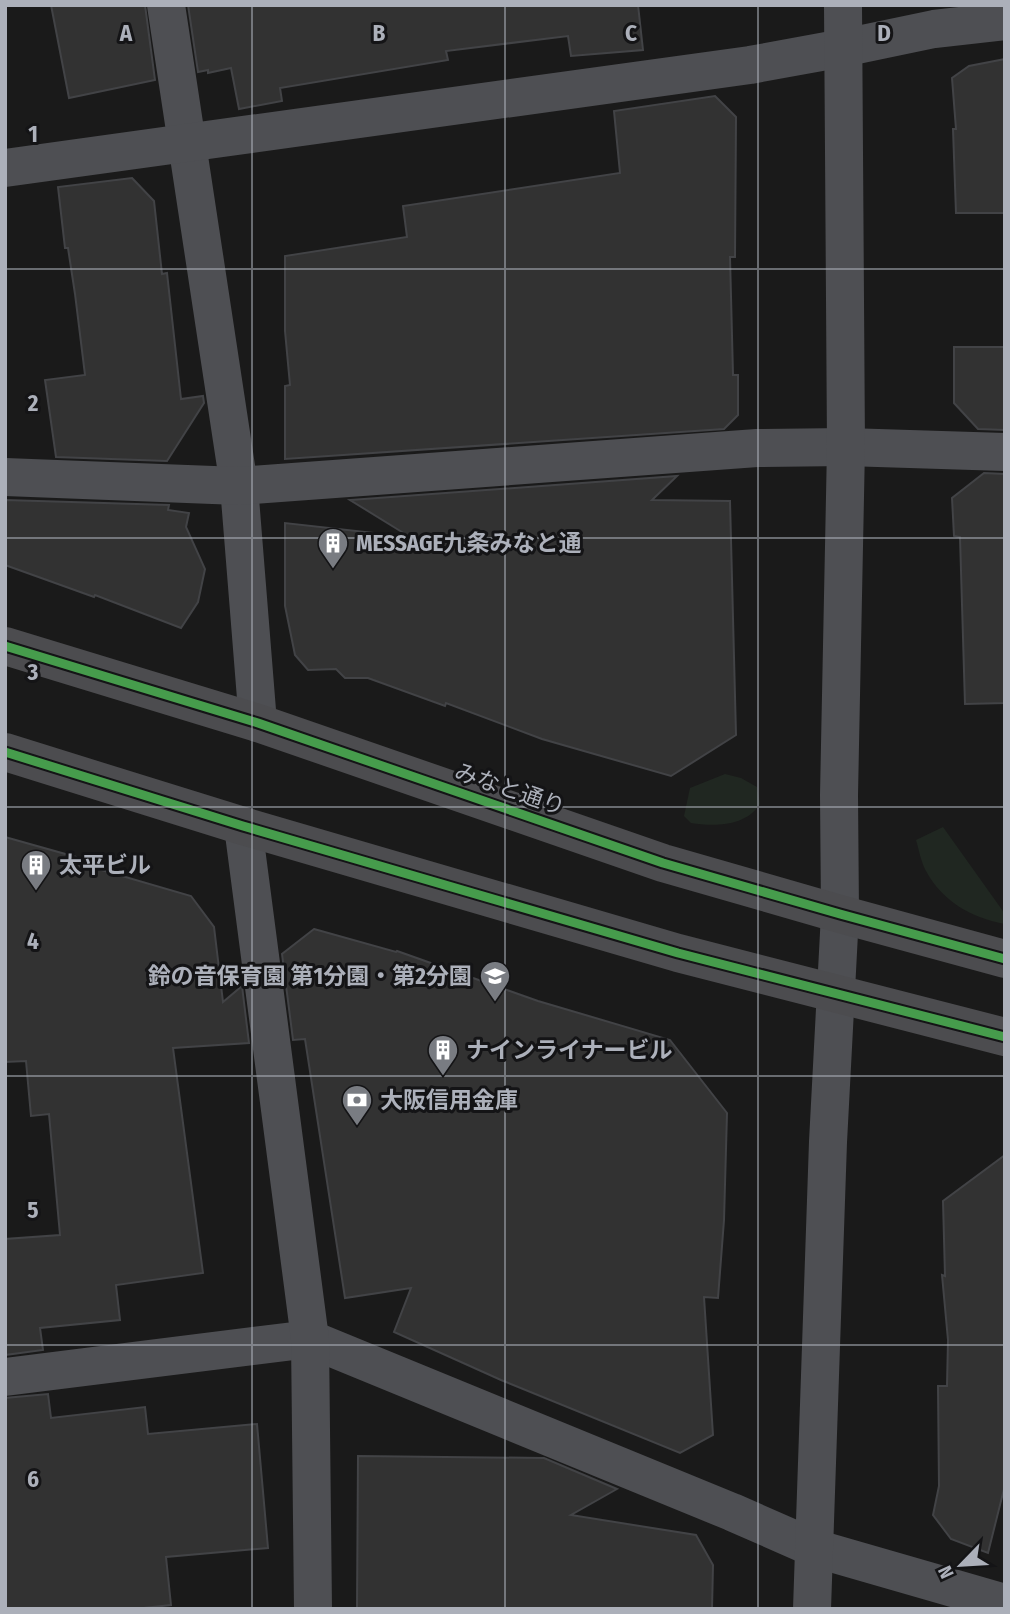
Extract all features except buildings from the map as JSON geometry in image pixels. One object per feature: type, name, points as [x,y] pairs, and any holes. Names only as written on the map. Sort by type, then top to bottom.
[{"type":"highway","name":"みなと通り","points":[[5,646],[258,723],[663,863],[1005,959]]},
{"type":"highway","points":[[5,752],[243,826],[678,953],[1005,1037]]},
{"type":"street","points":[[166,5],[239,486],[258,723]]},
{"type":"street","points":[[812,1609],[828,1142],[840,914],[839,795],[846,447],[843,5]]},
{"type":"street","points":[[5,168],[750,65],[934,29],[1005,21]]},
{"type":"street","points":[[5,477],[239,486],[757,448],[846,447],[1005,452]]},
{"type":"street","points":[[243,826],[310,1339],[313,1609]]},
{"type":"street","points":[[5,1377],[310,1339],[814,1548],[1005,1603]]},
{"type":"shaded area","points":[[725,774],[741,778],[757,787],[760,804],[747,817],[738,821],[710,825],[691,823],[684,816],[690,788]]},
{"type":"shaded area","points":[[943,827],[1005,914],[1005,924],[981,918],[959,907],[933,882],[923,864],[916,840]]},
{"type":"cycle path","points":[[5,646],[258,723],[663,863],[1005,959]]},
{"type":"cycle path","points":[[5,752],[243,826],[678,953],[1005,1037]]},
{"type":"place","name":"MESSAGE九条みなと通","points":[[333,570]]},
{"type":"place","name":"太平ビル","points":[[36,892]]},
{"type":"place","name":"鈴の音保育園 第1分園・第2分園","points":[[495,1003]]},
{"type":"place","name":"ナインライナービル","points":[[443,1077]]},
{"type":"place","name":"大阪信用金庫","points":[[357,1127]]}]
